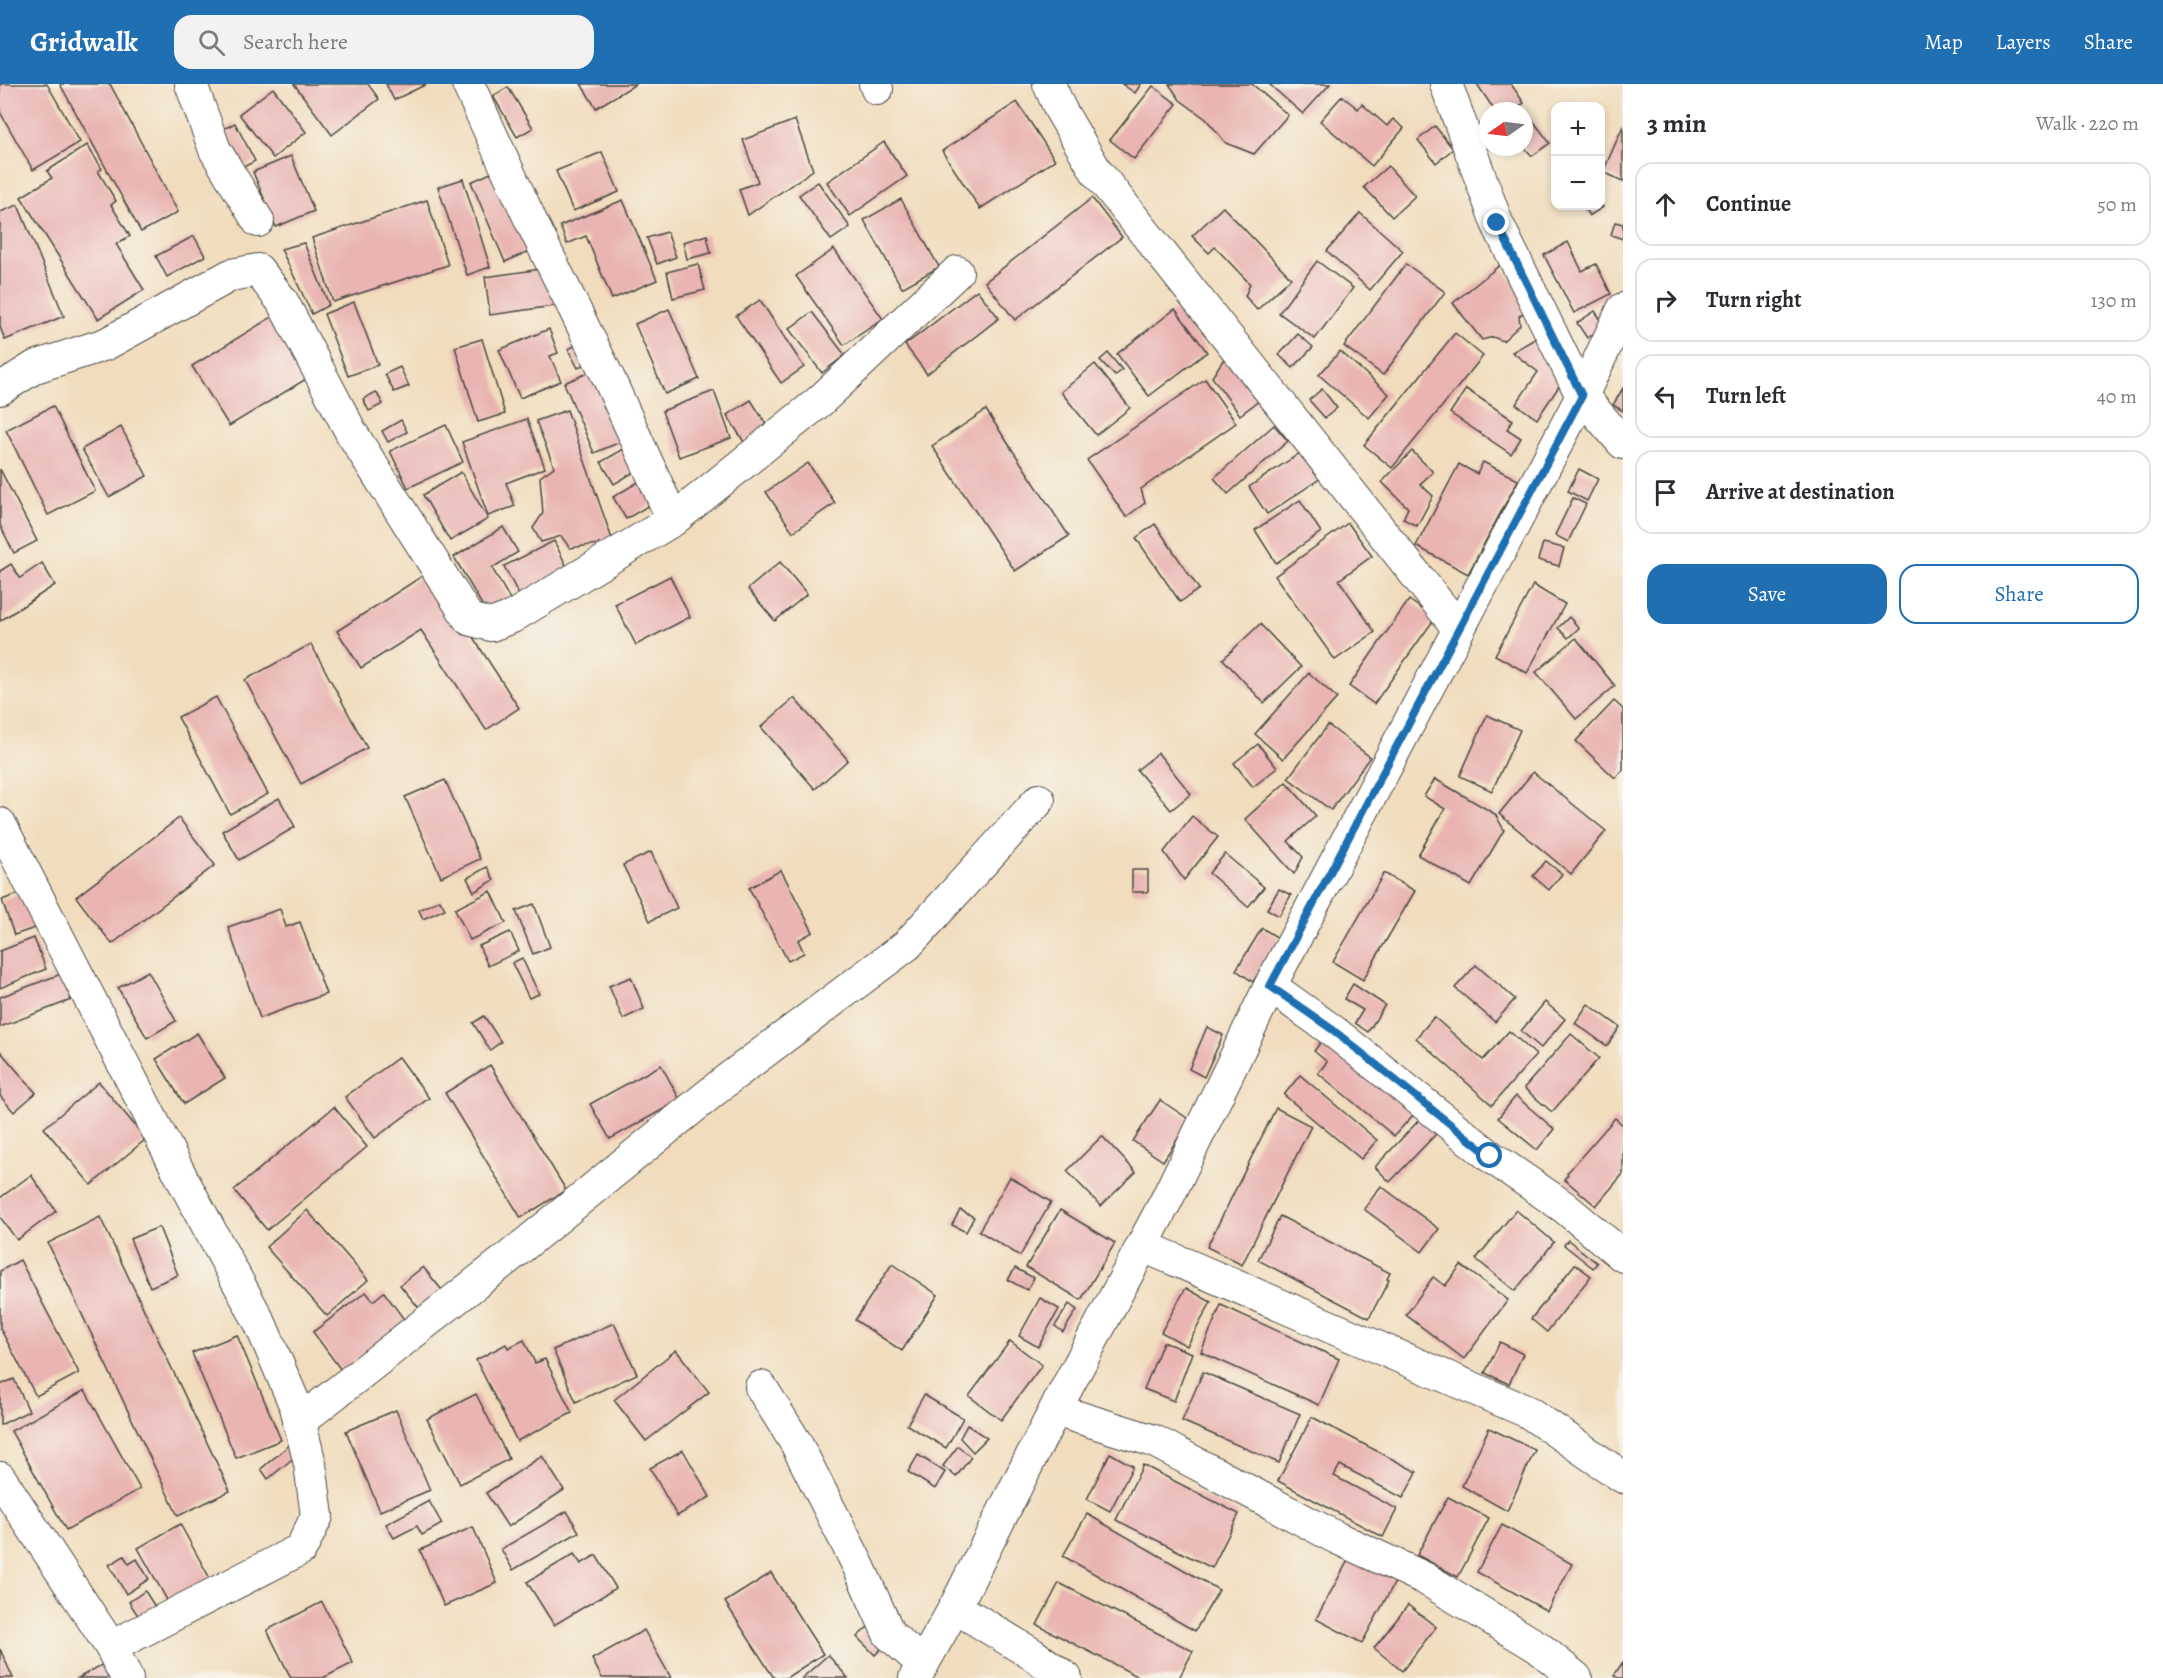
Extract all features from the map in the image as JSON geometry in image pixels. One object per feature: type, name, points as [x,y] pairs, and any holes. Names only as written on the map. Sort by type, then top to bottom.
[{"type":"street","points":[[191,84],[215,150],[258,221]]},
{"type":"street","points":[[468,84],[531,221],[609,379],[673,520]]},
{"type":"street","points":[[1049,84],[1060,109],[1096,171],[1458,628]]},
{"type":"street","points":[[1446,84],[1497,223],[1582,396],[1623,443]]},
{"type":"street","points":[[0,389],[35,367],[106,344],[231,275],[258,270],[282,301],[351,432],[470,619],[490,625],[512,617],[673,520],[820,401],[957,272]]},
{"type":"street","points":[[761,1387],[796,1443],[859,1567],[889,1634],[919,1671],[955,1607],[1055,1410],[1167,1200],[1270,986],[1582,396],[1623,309]]},
{"type":"street","points":[[299,1422],[728,1079],[908,945],[1039,800]]},
{"type":"street","points":[[0,824],[184,1182],[260,1323],[296,1407],[310,1464],[317,1516],[301,1549],[111,1647]]},
{"type":"street","points":[[1270,986],[1333,1030],[1490,1156],[1564,1207],[1623,1256]]},
{"type":"street","points":[[1143,1246],[1528,1413],[1623,1477]]},
{"type":"street","points":[[1055,1410],[1154,1441],[1337,1538],[1424,1578],[1538,1647],[1576,1678]]},
{"type":"street","points":[[0,1478],[111,1647],[127,1678]]},
{"type":"street","points":[[955,1607],[1032,1654],[1066,1678]]},
{"type":"building","points":[[0,84],[47,84],[80,142],[33,170],[0,112]]},
{"type":"building","points":[[60,84],[110,84],[178,212],[141,232]]},
{"type":"building","points":[[294,84],[368,84],[379,99],[332,135]]},
{"type":"building","points":[[386,84],[427,84],[394,100]]},
{"type":"building","points":[[581,84],[636,84],[596,108]]},
{"type":"building","points":[[1122,84],[1141,84],[1135,93]]},
{"type":"building","points":[[1169,84],[1252,84],[1288,115],[1254,154],[1226,143],[1206,119],[1180,100]]},
{"type":"building","points":[[1269,84],[1330,84],[1303,114]]},
{"type":"building","points":[[1477,84],[1511,84],[1523,102],[1489,102]]},
{"type":"building","points":[[1153,86],[1177,104],[1134,159],[1110,140]]},
{"type":"building","points":[[508,87],[533,128],[517,137],[493,96]]},
{"type":"building","points":[[273,88],[306,132],[273,158],[239,114]]},
{"type":"building","points":[[1342,96],[1358,109],[1362,104],[1387,126],[1393,119],[1404,128],[1372,166],[1320,121]]},
{"type":"building","points":[[1017,102],[1055,160],[980,209],[942,151]]},
{"type":"building","points":[[795,120],[813,170],[748,215],[739,189],[758,182],[743,140]]},
{"type":"building","points":[[1533,121],[1550,143],[1533,155]]},
{"type":"building","points":[[235,123],[255,161],[236,171],[216,133]]},
{"type":"building","points":[[1435,126],[1453,149],[1436,163],[1418,140]]},
{"type":"building","points":[[1623,126],[1623,181],[1605,173],[1605,167]]},
{"type":"building","points":[[884,142],[907,176],[850,216],[827,182]]},
{"type":"building","points":[[87,145],[102,169],[98,171],[116,201],[111,205],[130,236],[116,244],[144,290],[98,319],[21,197],[52,178],[47,171]]},
{"type":"building","points":[[602,152],[619,192],[573,211],[556,171]]},
{"type":"building","points":[[291,156],[314,211],[276,227],[253,172]]},
{"type":"building","points":[[1388,166],[1415,196],[1392,217],[1364,187]]},
{"type":"building","points":[[502,168],[536,248],[505,262],[471,182]]},
{"type":"building","points":[[463,179],[490,267],[467,275],[438,187]]},
{"type":"building","points":[[818,182],[850,227],[831,240],[799,195]]},
{"type":"building","points":[[1092,198],[1122,237],[1015,320],[985,282]]},
{"type":"building","points":[[901,199],[939,267],[902,288],[864,220]]},
{"type":"building","points":[[427,200],[448,265],[333,302],[312,238]]},
{"type":"building","points":[[623,200],[657,280],[612,299],[586,236],[567,244],[560,226]]},
{"type":"building","points":[[18,205],[64,316],[5,340],[0,327],[0,212]]},
{"type":"building","points":[[1223,207],[1291,278],[1257,310],[1245,296],[1250,284],[1215,247],[1209,253],[1192,236]]},
{"type":"building","points":[[1585,210],[1598,210],[1589,216]]},
{"type":"building","points":[[1360,213],[1403,251],[1370,290],[1327,251]]},
{"type":"building","points":[[1615,222],[1623,224],[1623,239],[1611,235]]},
{"type":"building","points":[[667,232],[676,257],[657,264],[647,238]]},
{"type":"building","points":[[707,235],[711,253],[687,259],[683,242]]},
{"type":"building","points":[[194,236],[205,256],[167,277],[156,256]]},
{"type":"building","points":[[1568,242],[1582,271],[1596,264],[1611,294],[1574,313],[1544,255]]},
{"type":"building","points":[[304,243],[329,305],[312,314],[281,249]]},
{"type":"building","points":[[834,249],[883,319],[844,345],[796,276]]},
{"type":"building","points":[[1317,261],[1353,288],[1315,339],[1279,313]]},
{"type":"building","points":[[698,264],[705,290],[673,298],[667,272]]},
{"type":"building","points":[[1406,264],[1445,292],[1383,375],[1344,346]]},
{"type":"building","points":[[1500,265],[1532,307],[1519,316],[1520,325],[1503,341],[1493,337],[1482,340],[1453,303]]},
{"type":"building","points":[[555,267],[560,305],[490,315],[485,277]]},
{"type":"building","points":[[977,290],[999,318],[927,374],[905,345]]},
{"type":"building","points":[[760,300],[804,367],[781,383],[736,316]]},
{"type":"building","points":[[354,302],[378,365],[348,376],[324,314]]},
{"type":"building","points":[[669,309],[699,379],[665,394],[635,324]]},
{"type":"building","points":[[1175,309],[1207,352],[1149,396],[1117,354]]},
{"type":"building","points":[[1595,311],[1605,326],[1587,338],[1577,323]]},
{"type":"building","points":[[812,312],[845,355],[822,373],[789,329]]},
{"type":"building","points":[[275,315],[311,376],[229,426],[192,366]]},
{"type":"building","points":[[549,329],[558,353],[550,356],[561,381],[520,398],[499,350]]},
{"type":"building","points":[[1455,333],[1483,356],[1392,468],[1364,445]]},
{"type":"building","points":[[1298,334],[1313,347],[1293,368],[1279,355]]},
{"type":"building","points":[[1540,336],[1564,379],[1537,419],[1516,404],[1538,372],[1512,352]]},
{"type":"building","points":[[482,339],[505,414],[478,422],[455,347]]},
{"type":"building","points":[[581,343],[590,361],[578,368],[568,349]]},
{"type":"building","points":[[1340,351],[1389,394],[1369,418],[1319,375]]},
{"type":"building","points":[[1108,353],[1122,370],[1115,376],[1100,360]]},
{"type":"building","points":[[1227,354],[1260,400],[1240,415],[1212,377]]},
{"type":"building","points":[[1095,364],[1130,408],[1096,435],[1061,392]]},
{"type":"building","points":[[400,367],[409,386],[394,392],[385,374]]},
{"type":"building","points":[[595,370],[625,440],[594,453],[564,383]]},
{"type":"building","points":[[1205,379],[1236,423],[1141,489],[1145,503],[1126,517],[1087,460]]},
{"type":"building","points":[[1623,388],[1623,411],[1613,405]]},
{"type":"building","points":[[1322,389],[1337,408],[1325,418],[1309,400]]},
{"type":"building","points":[[1466,389],[1513,420],[1507,429],[1521,438],[1511,454],[1450,413]]},
{"type":"building","points":[[714,391],[731,438],[679,457],[662,411]]},
{"type":"building","points":[[376,392],[383,404],[369,411],[363,399]]},
{"type":"building","points":[[751,400],[768,427],[744,442],[727,415]]},
{"type":"building","points":[[53,406],[95,491],[48,515],[6,430]]},
{"type":"building","points":[[567,410],[613,542],[570,548],[561,536],[541,542],[533,528],[543,513],[540,477],[554,467],[536,421]]},
{"type":"building","points":[[986,410],[1069,536],[1015,571],[932,446]]},
{"type":"building","points":[[527,419],[545,468],[506,483],[515,506],[488,516],[462,442]]},
{"type":"building","points":[[401,420],[407,432],[388,442],[382,431]]},
{"type":"building","points":[[446,425],[463,462],[408,488],[390,451]]},
{"type":"building","points":[[1274,425],[1288,441],[1228,494],[1214,478]]},
{"type":"building","points":[[121,427],[147,476],[109,497],[82,449]]},
{"type":"building","points":[[629,446],[641,468],[614,484],[601,462]]},
{"type":"building","points":[[1306,449],[1324,476],[1267,514],[1249,487]]},
{"type":"building","points":[[1412,451],[1433,472],[1420,484],[1433,496],[1417,526],[1403,519],[1408,508],[1382,482]]},
{"type":"building","points":[[1483,462],[1518,480],[1468,574],[1416,546],[1459,464],[1477,474]]},
{"type":"building","points":[[808,463],[835,503],[793,532],[766,492]]},
{"type":"building","points":[[0,469],[37,541],[14,553],[0,525]]},
{"type":"building","points":[[1579,469],[1598,479],[1587,501],[1568,491]]},
{"type":"building","points":[[461,472],[488,519],[450,541],[423,495]]},
{"type":"building","points":[[640,481],[653,503],[626,519],[613,497]]},
{"type":"building","points":[[1573,498],[1586,504],[1568,542],[1555,535]]},
{"type":"building","points":[[1300,500],[1321,532],[1276,563],[1255,530]]},
{"type":"building","points":[[1348,523],[1372,556],[1339,580],[1375,632],[1335,660],[1275,576]]},
{"type":"building","points":[[1155,524],[1199,589],[1180,602],[1136,538]]},
{"type":"building","points":[[503,527],[518,552],[492,568],[511,601],[488,615],[454,557]]},
{"type":"building","points":[[554,541],[572,577],[523,603],[504,566]]},
{"type":"building","points":[[1543,543],[1564,548],[1559,566],[1538,560]]},
{"type":"building","points":[[780,562],[807,594],[775,621],[748,589]]},
{"type":"building","points":[[42,563],[55,585],[0,621],[0,571],[11,564],[20,578]]},
{"type":"building","points":[[430,571],[519,708],[486,730],[421,630],[361,668],[337,631]]},
{"type":"building","points":[[670,576],[690,617],[636,645],[615,604]]},
{"type":"building","points":[[1533,585],[1565,604],[1527,673],[1495,655]]},
{"type":"building","points":[[1409,600],[1435,618],[1374,704],[1349,686]]},
{"type":"building","points":[[1569,617],[1579,628],[1568,638],[1558,628]]},
{"type":"building","points":[[1260,624],[1301,667],[1264,703],[1223,659]]},
{"type":"building","points":[[1576,638],[1615,686],[1576,719],[1536,672]]},
{"type":"building","points":[[311,644],[367,748],[301,784],[245,680]]},
{"type":"building","points":[[1309,673],[1337,698],[1283,759],[1255,734]]},
{"type":"building","points":[[216,697],[268,794],[230,814],[178,717]]},
{"type":"building","points":[[794,698],[848,760],[815,789],[761,727]]},
{"type":"building","points":[[1614,701],[1623,709],[1623,770],[1615,778],[1576,741]]},
{"type":"building","points":[[1487,715],[1520,730],[1492,791],[1460,776]]},
{"type":"building","points":[[1328,725],[1370,757],[1331,810],[1288,778]]},
{"type":"building","points":[[1258,744],[1277,768],[1253,787],[1234,763]]},
{"type":"building","points":[[1158,753],[1191,794],[1171,810],[1137,770]]},
{"type":"building","points":[[1533,772],[1606,831],[1571,874],[1499,814]]},
{"type":"building","points":[[1435,779],[1495,814],[1504,830],[1471,886],[1418,855],[1445,809],[1424,796]]},
{"type":"building","points":[[445,780],[480,859],[441,877],[405,797]]},
{"type":"building","points":[[1286,782],[1316,816],[1288,841],[1303,857],[1294,874],[1245,819]]},
{"type":"building","points":[[279,798],[295,827],[239,860],[222,831]]},
{"type":"building","points":[[1192,816],[1218,837],[1184,880],[1164,852]]},
{"type":"building","points":[[179,818],[215,865],[112,944],[76,897]]},
{"type":"building","points":[[651,852],[677,908],[650,921],[623,865]]},
{"type":"building","points":[[1225,854],[1264,887],[1248,907],[1209,873]]},
{"type":"building","points":[[1546,861],[1562,874],[1549,890],[1533,876]]},
{"type":"building","points":[[487,867],[494,880],[474,892],[467,878]]},
{"type":"building","points":[[781,870],[813,932],[798,940],[804,953],[788,961],[749,888]]},
{"type":"building","points":[[1132,870],[1148,870],[1148,892],[1132,892]]},
{"type":"building","points":[[1384,873],[1415,891],[1363,980],[1333,962]]},
{"type":"building","points":[[32,889],[44,925],[14,935],[2,900]]},
{"type":"building","points":[[1279,889],[1291,895],[1279,916],[1267,909]]},
{"type":"building","points":[[491,891],[506,923],[470,940],[455,909]]},
{"type":"building","points":[[440,900],[445,909],[423,919],[419,910]]},
{"type":"building","points":[[534,904],[550,947],[533,954],[516,911]]},
{"type":"building","points":[[280,909],[286,927],[300,922],[326,994],[260,1018],[228,927]]},
{"type":"building","points":[[1262,928],[1280,939],[1253,982],[1236,970]]},
{"type":"building","points":[[510,932],[519,951],[488,966],[479,946]]},
{"type":"building","points":[[34,938],[46,969],[0,988],[0,951]]},
{"type":"building","points":[[522,958],[539,994],[529,998],[512,963]]},
{"type":"building","points":[[1476,965],[1515,999],[1495,1022],[1455,988]]},
{"type":"building","points":[[148,971],[176,1021],[147,1038],[118,988]]},
{"type":"building","points":[[61,974],[71,1000],[0,1027],[0,997]]},
{"type":"building","points":[[631,977],[644,1009],[623,1019],[609,986]]},
{"type":"building","points":[[1353,984],[1385,1005],[1368,1032],[1355,1023],[1363,1010],[1344,999]]},
{"type":"building","points":[[1545,1002],[1565,1019],[1541,1048],[1521,1031]]},
{"type":"building","points":[[1588,1004],[1620,1027],[1607,1046],[1575,1023]]},
{"type":"building","points":[[484,1016],[501,1042],[490,1050],[473,1023]]},
{"type":"building","points":[[1434,1017],[1483,1060],[1509,1031],[1536,1055],[1492,1105],[1416,1038]]},
{"type":"building","points":[[1207,1027],[1223,1035],[1204,1077],[1189,1069]]},
{"type":"building","points":[[197,1033],[225,1078],[184,1104],[156,1059]]},
{"type":"building","points":[[1571,1034],[1599,1058],[1552,1112],[1524,1088]]},
{"type":"building","points":[[1323,1039],[1414,1114],[1394,1136],[1318,1073],[1327,1062],[1314,1051]]},
{"type":"building","points":[[0,1051],[36,1093],[14,1112],[0,1096]]},
{"type":"building","points":[[399,1057],[429,1098],[375,1138],[345,1097]]},
{"type":"building","points":[[490,1065],[566,1190],[521,1218],[445,1093]]},
{"type":"building","points":[[661,1065],[680,1100],[610,1139],[590,1104]]},
{"type":"building","points":[[1300,1075],[1377,1140],[1361,1159],[1284,1095]]},
{"type":"building","points":[[99,1082],[146,1139],[91,1185],[44,1128]]},
{"type":"building","points":[[1516,1096],[1554,1129],[1537,1150],[1498,1118]]},
{"type":"building","points":[[1160,1100],[1190,1120],[1163,1161],[1133,1141]]},
{"type":"building","points":[[334,1107],[367,1147],[267,1230],[234,1190]]},
{"type":"building","points":[[1276,1108],[1311,1126],[1242,1265],[1207,1247]]},
{"type":"building","points":[[1615,1118],[1623,1125],[1623,1174],[1596,1206],[1564,1179]]},
{"type":"building","points":[[1420,1119],[1436,1134],[1390,1182],[1375,1167]]},
{"type":"building","points":[[1102,1136],[1136,1172],[1101,1206],[1067,1171]]},
{"type":"building","points":[[31,1175],[56,1211],[17,1240],[0,1217],[0,1198]]},
{"type":"building","points":[[1010,1177],[1051,1202],[1020,1256],[979,1231]]},
{"type":"building","points":[[1381,1186],[1439,1229],[1422,1252],[1364,1209]]},
{"type":"building","points":[[307,1210],[368,1280],[327,1316],[266,1247]]},
{"type":"building","points":[[960,1210],[974,1217],[966,1232],[952,1225]]},
{"type":"building","points":[[1060,1210],[1115,1243],[1081,1300],[1026,1267]]},
{"type":"building","points":[[1516,1210],[1554,1242],[1515,1291],[1476,1259]]},
{"type":"building","points":[[1280,1216],[1390,1273],[1387,1279],[1389,1280],[1369,1318],[1258,1260]]},
{"type":"building","points":[[100,1217],[230,1491],[178,1516],[48,1243]]},
{"type":"building","points":[[159,1227],[178,1275],[150,1287],[130,1239]]},
{"type":"building","points":[[1568,1240],[1597,1263],[1593,1268],[1564,1245]]},
{"type":"building","points":[[20,1260],[79,1373],[36,1396],[0,1328],[0,1271]]},
{"type":"building","points":[[892,1264],[938,1295],[902,1351],[855,1320]]},
{"type":"building","points":[[1575,1264],[1591,1276],[1547,1332],[1531,1319]]},
{"type":"building","points":[[1461,1265],[1508,1300],[1464,1359],[1406,1315],[1433,1277],[1445,1286]]},
{"type":"building","points":[[423,1267],[446,1295],[423,1313],[400,1285]]},
{"type":"building","points":[[1015,1268],[1034,1278],[1027,1290],[1008,1280]]},
{"type":"building","points":[[1186,1288],[1211,1302],[1187,1346],[1161,1332]]},
{"type":"building","points":[[366,1292],[373,1301],[384,1292],[406,1322],[341,1370],[313,1332]]},
{"type":"building","points":[[1040,1298],[1059,1309],[1038,1347],[1019,1336]]},
{"type":"building","points":[[1069,1304],[1077,1310],[1063,1332],[1055,1326]]},
{"type":"building","points":[[1221,1305],[1339,1359],[1319,1405],[1201,1352]]},
{"type":"building","points":[[614,1323],[637,1374],[576,1402],[553,1350]]},
{"type":"building","points":[[237,1335],[281,1440],[236,1458],[192,1353]]},
{"type":"building","points":[[524,1340],[535,1363],[545,1359],[572,1413],[517,1441],[476,1360],[506,1344],[508,1348]]},
{"type":"building","points":[[1010,1341],[1042,1365],[1001,1420],[969,1396]]},
{"type":"building","points":[[1163,1342],[1192,1353],[1174,1401],[1144,1389]]},
{"type":"building","points":[[1500,1342],[1523,1354],[1509,1384],[1485,1373]]},
{"type":"building","points":[[676,1350],[709,1392],[646,1441],[614,1400]]},
{"type":"building","points":[[1203,1372],[1300,1414],[1279,1463],[1182,1421]]},
{"type":"building","points":[[14,1379],[29,1411],[0,1425],[0,1385]]},
{"type":"building","points":[[85,1390],[140,1489],[66,1530],[11,1431]]},
{"type":"building","points":[[476,1394],[509,1459],[460,1484],[427,1419]]},
{"type":"building","points":[[924,1395],[963,1418],[946,1448],[907,1425]]},
{"type":"building","points":[[396,1410],[430,1490],[380,1511],[346,1431]]},
{"type":"building","points":[[1312,1417],[1417,1472],[1403,1498],[1340,1465],[1334,1476],[1397,1509],[1383,1537],[1278,1481]]},
{"type":"building","points":[[967,1425],[987,1438],[973,1452],[960,1438]]},
{"type":"building","points":[[1489,1428],[1535,1450],[1507,1511],[1462,1486]]},
{"type":"building","points":[[293,1442],[301,1452],[268,1479],[261,1469]]},
{"type":"building","points":[[958,1446],[971,1457],[956,1477],[943,1466]]},
{"type":"building","points":[[683,1450],[710,1497],[677,1516],[650,1468]]},
{"type":"building","points":[[1110,1453],[1133,1466],[1110,1511],[1087,1499]]},
{"type":"building","points":[[918,1455],[945,1472],[935,1489],[908,1472]]},
{"type":"building","points":[[542,1456],[564,1490],[508,1527],[486,1493]]},
{"type":"building","points":[[1143,1465],[1239,1514],[1212,1568],[1116,1520]]},
{"type":"building","points":[[1448,1497],[1489,1518],[1458,1577],[1417,1555]]},
{"type":"building","points":[[429,1501],[442,1524],[422,1535],[417,1526],[394,1538],[386,1524]]},
{"type":"building","points":[[567,1511],[579,1532],[513,1570],[501,1549]]},
{"type":"building","points":[[1087,1514],[1219,1590],[1195,1631],[1063,1556]]},
{"type":"building","points":[[180,1524],[213,1584],[171,1607],[138,1548]]},
{"type":"building","points":[[1502,1525],[1572,1564],[1547,1611],[1477,1572]]},
{"type":"building","points":[[473,1527],[497,1583],[444,1606],[420,1550]]},
{"type":"building","points":[[574,1554],[581,1564],[596,1555],[616,1588],[554,1625],[527,1582]]},
{"type":"building","points":[[1351,1555],[1396,1580],[1362,1643],[1316,1619]]},
{"type":"building","points":[[124,1556],[129,1564],[137,1559],[149,1579],[126,1594],[109,1565]]},
{"type":"building","points":[[771,1573],[823,1654],[786,1678],[774,1678],[725,1602]]},
{"type":"building","points":[[1059,1583],[1193,1651],[1179,1678],[1141,1678],[1037,1625]]},
{"type":"building","points":[[145,1591],[157,1610],[141,1620],[129,1602]]},
{"type":"building","points":[[322,1602],[353,1663],[323,1678],[291,1678],[267,1630]]},
{"type":"building","points":[[1408,1605],[1436,1627],[1402,1671],[1374,1648]]},
{"type":"building","points":[[870,1625],[887,1643],[875,1655],[857,1637]]},
{"type":"building","points":[[644,1630],[671,1678],[602,1678],[592,1659]]},
{"type":"building","points":[[0,1649],[13,1678],[0,1678]]},
{"type":"building","points":[[828,1655],[848,1678],[802,1678]]},
{"type":"building","points":[[1623,1662],[1623,1678],[1618,1678],[1614,1675]]},
{"type":"building","points":[[105,1663],[113,1678],[78,1678]]},
{"type":"route","points":[[1490,1156],[1333,1030],[1270,986],[1582,396],[1497,223]]}]
